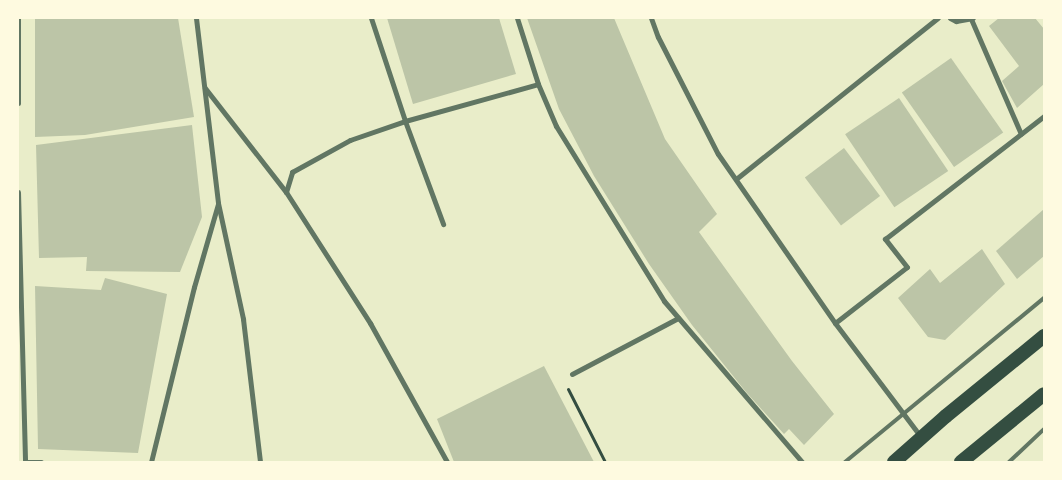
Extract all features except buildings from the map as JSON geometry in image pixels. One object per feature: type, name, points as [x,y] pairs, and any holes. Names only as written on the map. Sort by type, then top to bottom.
[{"type":"highway","points":[[894,462],[946,416],[1044,336]]},
{"type":"highway","points":[[962,462],[1044,394]]},
{"type":"street","points":[[18,18],[18,104]]},
{"type":"street","points":[[196,18],[218,203],[243,319],[260,462]]},
{"type":"street","points":[[371,18],[405,121],[443,224]]},
{"type":"street","points":[[517,18],[538,84],[556,126],[664,301],[802,462]]},
{"type":"street","points":[[650,18],[718,154],[835,323],[905,413],[922,438]]},
{"type":"street","points":[[736,179],[938,18]]},
{"type":"street","points":[[950,18],[956,21],[972,18],[1021,134]]},
{"type":"street","points":[[286,192],[292,172],[350,140],[405,121],[538,84]]},
{"type":"street","points":[[204,88],[286,192],[370,323],[447,462]]},
{"type":"street","points":[[835,323],[907,267],[885,239],[1044,116]]},
{"type":"street","points":[[18,192],[25,462],[41,462]]},
{"type":"street","points":[[151,462],[194,287],[218,203]]},
{"type":"street","points":[[572,374],[678,318]]},
{"type":"lane","points":[[845,462],[1044,298]]},
{"type":"lane","points":[[1009,462],[1044,429]]},
{"type":"path","points":[[572,374],[564,382],[605,462]]}]
